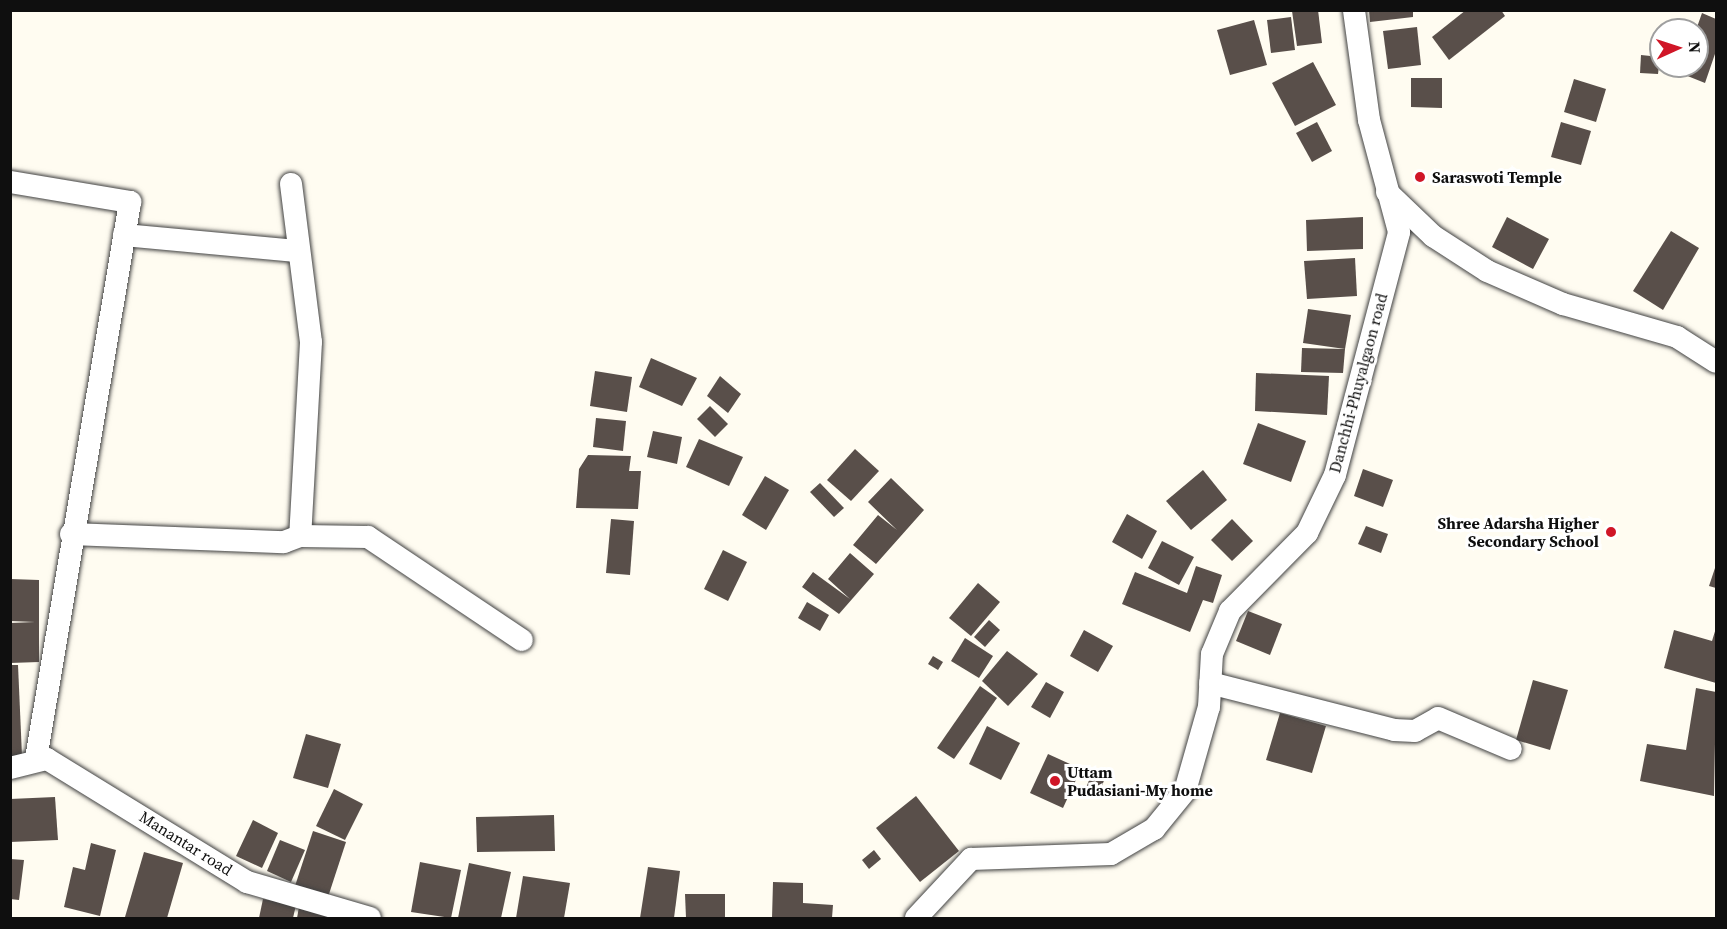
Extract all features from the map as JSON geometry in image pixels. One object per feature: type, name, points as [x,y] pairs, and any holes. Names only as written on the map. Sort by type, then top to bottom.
[{"type":"street","name":"Danchhi-Phuyalgaon road","points":[[916,918],[971,859],[1110,854],[1154,829],[1185,791],[1210,683],[1212,654],[1230,611],[1307,533],[1335,475],[1399,232],[1386,191],[1369,120],[1354,10]]},
{"type":"street","points":[[10,182],[130,202],[71,534],[36,759],[10,768]]},
{"type":"street","points":[[291,184],[296,250],[311,342],[300,536]]},
{"type":"street","points":[[1386,191],[1433,236],[1487,271],[1563,304],[1677,337],[1716,362]]},
{"type":"street","points":[[124,235],[296,250]]},
{"type":"street","points":[[71,534],[284,542],[300,536],[368,537],[522,640]]},
{"type":"street","points":[[1210,683],[1394,730],[1415,731],[1437,718],[1511,749]]},
{"type":"street","name":"Manantar road","points":[[36,759],[64,767],[247,882],[370,918]]},
{"type":"building","points":[[1318,10],[1322,43],[1297,46],[1292,11]]},
{"type":"building","points":[[1369,10],[1413,10],[1413,17],[1370,22]]},
{"type":"building","points":[[1466,10],[1501,10],[1505,16],[1449,60],[1432,37]]},
{"type":"building","points":[[1702,13],[1716,19],[1716,51],[1709,71],[1709,18],[1700,18]]},
{"type":"building","points":[[1291,17],[1295,50],[1271,53],[1267,20]]},
{"type":"building","points":[[1254,20],[1267,65],[1230,75],[1217,30]]},
{"type":"building","points":[[1417,27],[1421,65],[1388,69],[1383,31]]},
{"type":"building","points":[[1641,55],[1649,56],[1649,74],[1640,73]]},
{"type":"building","points":[[1313,62],[1336,105],[1295,126],[1272,83]]},
{"type":"building","points":[[1411,78],[1442,78],[1442,108],[1411,107]]},
{"type":"building","points":[[1692,78],[1707,78],[1705,83]]},
{"type":"building","points":[[1574,79],[1606,89],[1596,122],[1564,112]]},
{"type":"building","points":[[1317,122],[1332,151],[1312,162],[1296,133]]},
{"type":"building","points":[[1561,122],[1591,131],[1581,165],[1551,157]]},
{"type":"building","points":[[1363,217],[1363,249],[1307,251],[1306,220]]},
{"type":"building","points":[[1507,217],[1549,239],[1533,269],[1492,247]]},
{"type":"building","points":[[1671,231],[1699,248],[1663,310],[1633,291]]},
{"type":"building","points":[[1355,258],[1357,296],[1307,299],[1304,261]]},
{"type":"building","points":[[1308,309],[1351,315],[1345,349],[1303,343]]},
{"type":"building","points":[[1302,348],[1345,349],[1343,373],[1301,372]]},
{"type":"building","points":[[651,358],[697,378],[682,406],[639,387]]},
{"type":"building","points":[[595,371],[632,377],[627,412],[590,406]]},
{"type":"building","points":[[1256,373],[1329,376],[1327,415],[1255,411]]},
{"type":"building","points":[[720,376],[741,394],[728,413],[707,396]]},
{"type":"building","points":[[710,406],[728,424],[715,437],[697,419]]},
{"type":"building","points":[[596,418],[626,421],[623,451],[593,447]]},
{"type":"building","points":[[1258,423],[1306,441],[1291,482],[1243,464]]},
{"type":"building","points":[[653,431],[682,437],[677,464],[647,457]]},
{"type":"building","points":[[699,439],[743,457],[729,486],[686,467]]},
{"type":"building","points":[[855,449],[879,471],[851,501],[827,480]]},
{"type":"building","points":[[588,455],[631,456],[629,471],[641,471],[638,509],[576,508],[579,469]]},
{"type":"building","points":[[1363,469],[1393,480],[1383,507],[1354,496]]},
{"type":"building","points":[[1203,470],[1227,500],[1191,530],[1166,501]]},
{"type":"building","points":[[765,476],[789,490],[766,530],[742,515]]},
{"type":"building","points":[[891,478],[924,510],[876,564],[853,545],[878,515],[897,530],[868,502]]},
{"type":"building","points":[[820,483],[844,508],[834,517],[810,492]]},
{"type":"building","points":[[1127,514],[1157,531],[1142,559],[1112,542]]},
{"type":"building","points":[[611,519],[634,521],[630,575],[606,573]]},
{"type":"building","points":[[1232,519],[1253,541],[1232,561],[1211,540]]},
{"type":"building","points":[[1366,526],[1388,534],[1381,553],[1358,544]]},
{"type":"building","points":[[1162,541],[1194,557],[1179,585],[1148,568]]},
{"type":"building","points":[[723,550],[747,562],[728,601],[704,589]]},
{"type":"building","points":[[850,553],[874,574],[839,614],[802,587],[813,572],[850,599],[828,579]]},
{"type":"building","points":[[1716,565],[1716,588],[1709,586]]},
{"type":"building","points":[[1196,566],[1222,575],[1213,603],[1203,600],[1190,632],[1122,604],[1135,572],[1187,593]]},
{"type":"building","points":[[10,579],[39,580],[39,662],[10,663],[10,623],[35,622],[10,621]]},
{"type":"building","points":[[978,583],[1000,602],[971,636],[949,618]]},
{"type":"building","points":[[807,602],[829,615],[820,631],[798,618]]},
{"type":"building","points":[[1248,611],[1282,624],[1270,655],[1236,641]]},
{"type":"building","points":[[989,620],[1000,630],[985,647],[974,637]]},
{"type":"building","points":[[1716,628],[1716,683],[1664,668],[1674,630],[1712,641]]},
{"type":"building","points":[[1084,630],[1113,646],[1098,672],[1070,656]]},
{"type":"building","points":[[965,638],[993,656],[979,678],[951,661]]},
{"type":"building","points":[[1007,651],[1038,674],[1008,706],[982,681]]},
{"type":"building","points":[[933,656],[943,662],[938,670],[928,664]]},
{"type":"building","points":[[10,665],[18,665],[22,756],[10,756]]},
{"type":"building","points":[[1533,680],[1568,690],[1550,750],[1516,740]]},
{"type":"building","points":[[1046,682],[1064,692],[1050,718],[1031,707]]},
{"type":"building","points":[[980,686],[997,698],[954,759],[937,748]]},
{"type":"building","points":[[1696,688],[1716,692],[1714,796],[1640,781],[1647,744],[1686,750]]},
{"type":"building","points":[[1280,713],[1326,726],[1312,773],[1266,760]]},
{"type":"building","points":[[987,726],[1020,743],[1001,780],[969,764]]},
{"type":"building","points":[[306,734],[341,744],[328,788],[293,778]]},
{"type":"building","name":"Uttam Pudasiani-My home","points":[[1048,754],[1081,769],[1063,808],[1030,793]]},
{"type":"building","points":[[1093,770],[1106,775],[1099,794],[1086,788]]},
{"type":"building","points":[[334,789],[363,804],[345,840],[316,826]]},
{"type":"building","points":[[916,796],[959,851],[920,882],[876,828]]},
{"type":"building","points":[[55,797],[58,840],[10,842],[10,799]]},
{"type":"building","points":[[554,815],[555,851],[477,852],[476,817]]},
{"type":"building","points":[[253,820],[278,833],[262,868],[236,856]]},
{"type":"building","points":[[313,831],[346,842],[328,897],[295,886]]},
{"type":"building","points":[[280,840],[305,850],[291,882],[267,871]]},
{"type":"building","points":[[91,843],[116,850],[100,916],[64,907],[73,867],[85,870]]},
{"type":"building","points":[[874,850],[881,859],[869,869],[862,860]]},
{"type":"building","points":[[144,852],[183,863],[167,918],[125,917]]},
{"type":"building","points":[[10,859],[24,860],[19,900],[10,899]]},
{"type":"building","points":[[420,862],[461,870],[451,918],[411,912]]},
{"type":"building","points":[[469,863],[511,872],[501,918],[458,918]]},
{"type":"building","points":[[648,867],[680,871],[674,918],[640,918]]},
{"type":"building","points":[[523,876],[570,883],[564,918],[516,918]]},
{"type":"building","points":[[773,882],[803,883],[803,903],[833,905],[832,918],[772,918]]},
{"type":"building","points":[[685,894],[725,894],[725,918],[686,918]]},
{"type":"building","points":[[263,899],[296,905],[293,918],[259,918]]},
{"type":"building","points":[[299,907],[354,918],[297,918]]},
{"type":"place","name":"Saraswoti Temple","points":[[1420,177]]},
{"type":"place","name":"Shree Adarsha Higher Secondary School","points":[[1611,532]]},
{"type":"place","name":"Uttam Pudasiani-My home","points":[[1055,781]]}]
